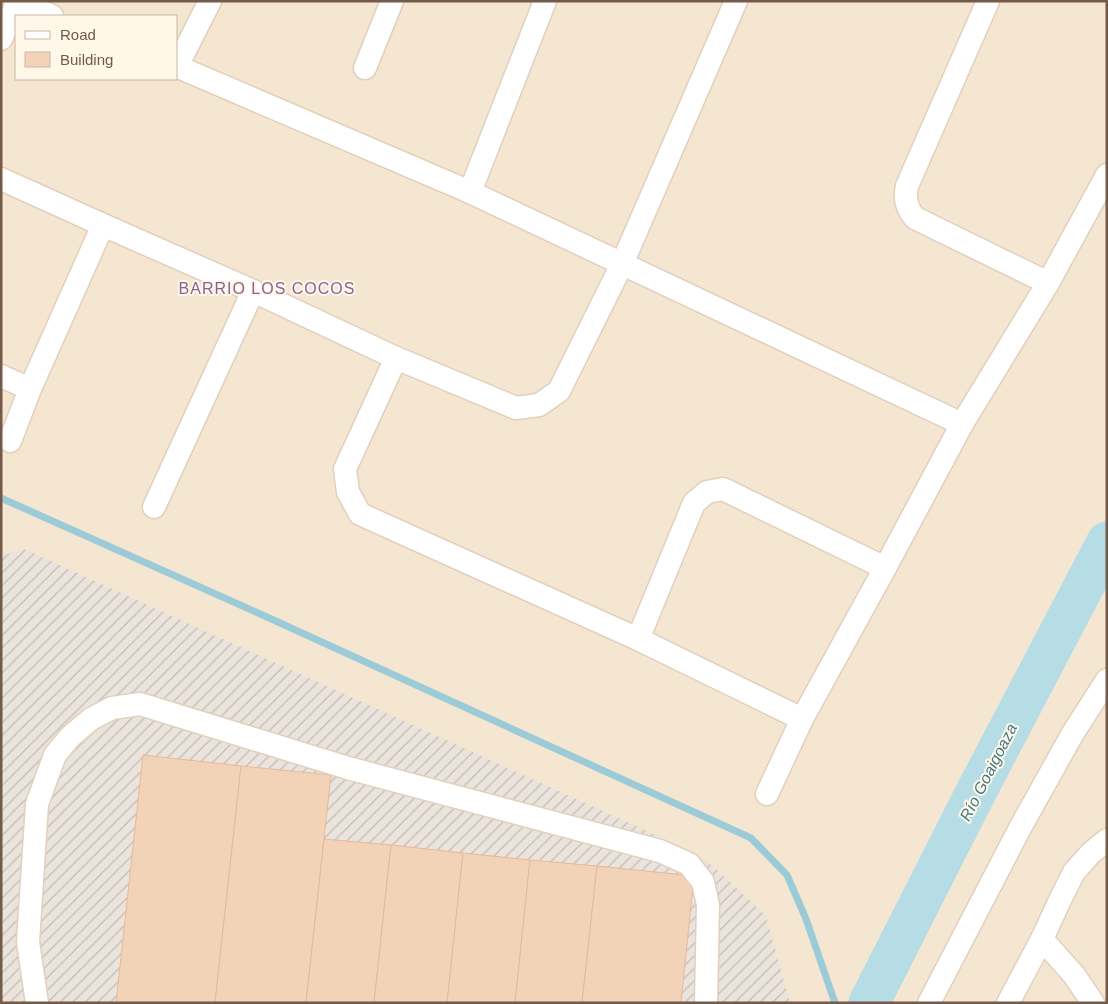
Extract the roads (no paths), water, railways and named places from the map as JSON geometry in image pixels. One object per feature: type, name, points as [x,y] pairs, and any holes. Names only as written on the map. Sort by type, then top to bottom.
[{"type":"street","points":[[178,64],[210,1]]},
{"type":"street","points":[[365,68],[392,1]]},
{"type":"street","points":[[470,192],[545,1]]},
{"type":"street","points":[[1,179],[253,291],[396,358],[516,408],[539,405],[559,391],[622,264],[736,1]]},
{"type":"street","points":[[988,1],[907,186],[905,192],[906,199],[910,213],[915,218],[1048,283]]},
{"type":"street","points":[[1,39],[17,2],[50,15]]},
{"type":"street","points":[[178,66],[470,192],[962,424]]},
{"type":"street","points":[[767,794],[802,719],[962,424],[1048,283],[1107,175]]},
{"type":"street","points":[[10,441],[30,388],[103,225]]},
{"type":"street","points":[[154,507],[253,291]]},
{"type":"street","points":[[396,358],[345,469],[348,492],[360,514],[638,638],[802,719]]},
{"type":"street","points":[[1,376],[30,388]]},
{"type":"street","points":[[638,638],[694,503],[706,492],[723,489],[885,568]]},
{"type":"street","points":[[928,1003],[1020,828],[1073,733],[1107,680]]},
{"type":"street","points":[[37,1003],[28,942],[37,804],[54,755],[70,737],[91,719],[112,708],[140,704],[348,768],[660,851],[689,864],[702,882],[708,905],[706,1003]]},
{"type":"street","points":[[1008,1003],[1042,939],[1074,872],[1107,840]]},
{"type":"street","points":[[1042,939],[1074,975],[1093,1003]]},
{"type":"waterway","points":[[1,498],[751,838],[787,875],[806,919],[835,1003]]},
{"type":"waterway","name":"Río Goaigoaza","points":[[869,1003],[976,792],[1107,542]]},
{"type":"district","name":"BARRIO LOS COCOS","points":[[267,288]]}]
